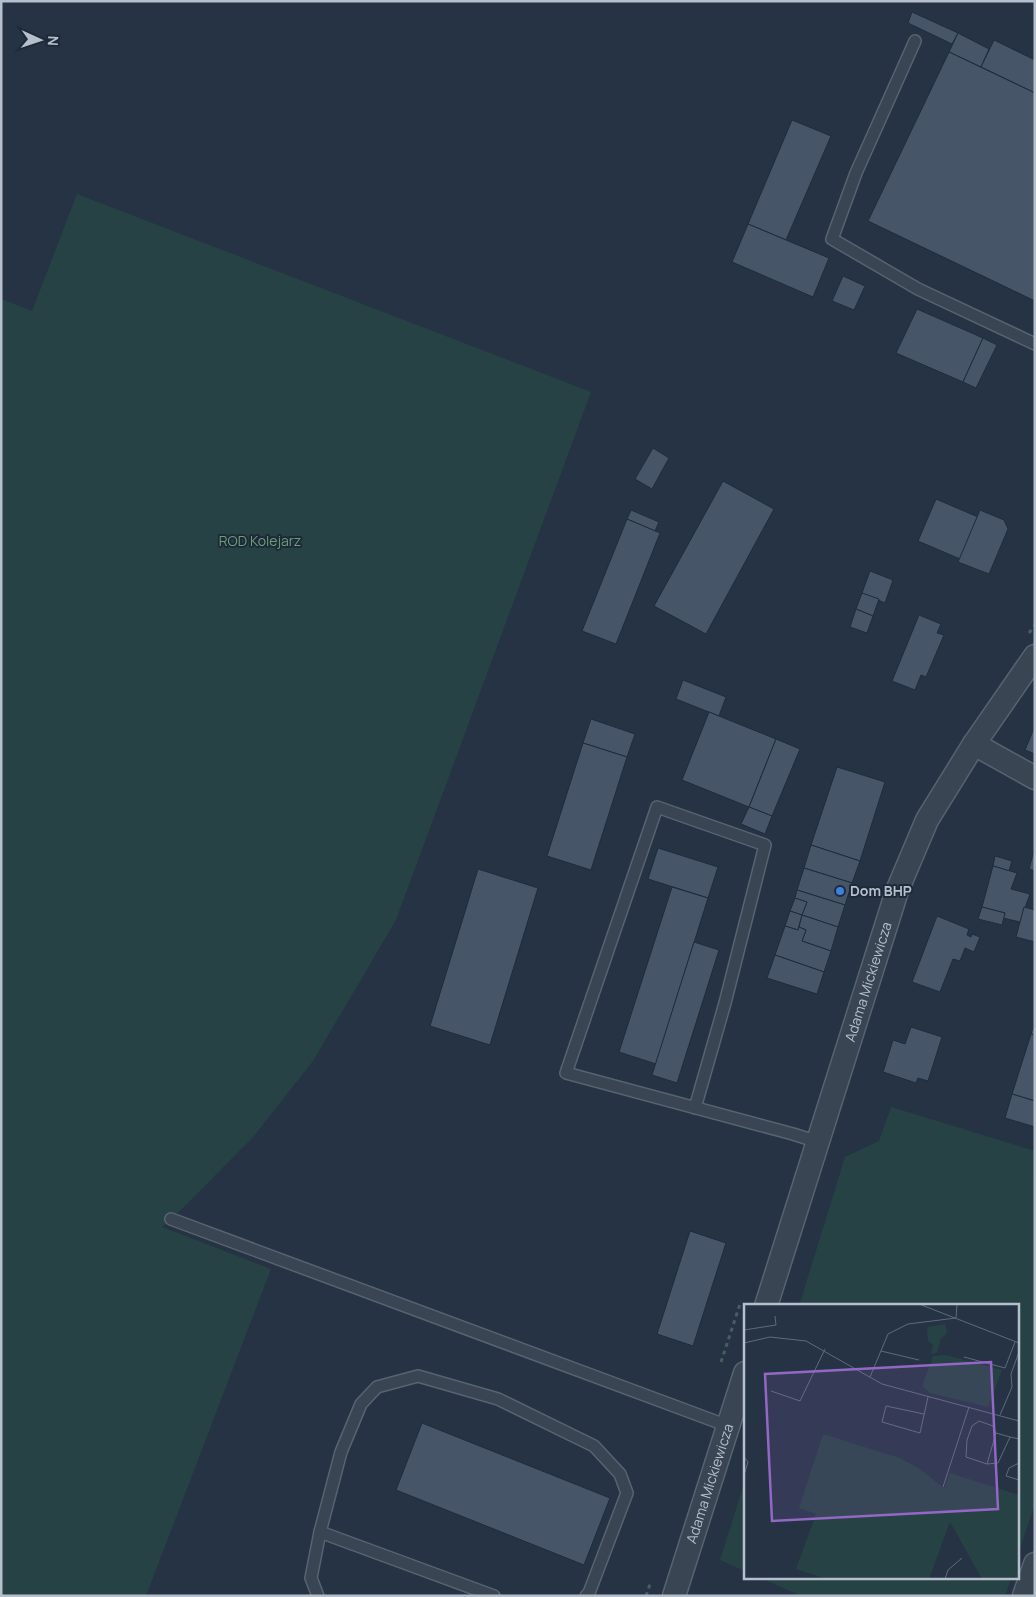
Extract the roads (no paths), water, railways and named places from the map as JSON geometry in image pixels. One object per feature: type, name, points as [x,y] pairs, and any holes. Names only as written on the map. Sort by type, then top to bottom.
[{"type":"street","name":"Adama Mickiewicza","points":[[767,1304],[897,891],[927,820],[974,744],[1035,656]]},
{"type":"street","points":[[974,744],[1035,778]]},
{"type":"street","name":"Adama Mickiewicza","points":[[674,1596],[744,1376]]},
{"type":"street","points":[[1024,1596],[1035,1564]]},
{"type":"lane","points":[[915,41],[856,173],[832,239],[918,289],[1035,344]]},
{"type":"lane","points":[[695,1108],[725,1002],[765,845],[657,807],[566,1073],[818,1142]]},
{"type":"lane","points":[[171,1219],[728,1426]]},
{"type":"lane","points":[[318,1596],[310,1578],[320,1532],[340,1452],[361,1404],[377,1387],[418,1376],[498,1399],[594,1446],[620,1474],[627,1493],[589,1594],[586,1596]]},
{"type":"lane","points":[[320,1532],[494,1596]]},
{"type":"place","name":"Dom BHP","points":[[840,891]]},
{"type":"park label","name":"ROD Kolejarz","points":[[260,541]]}]
